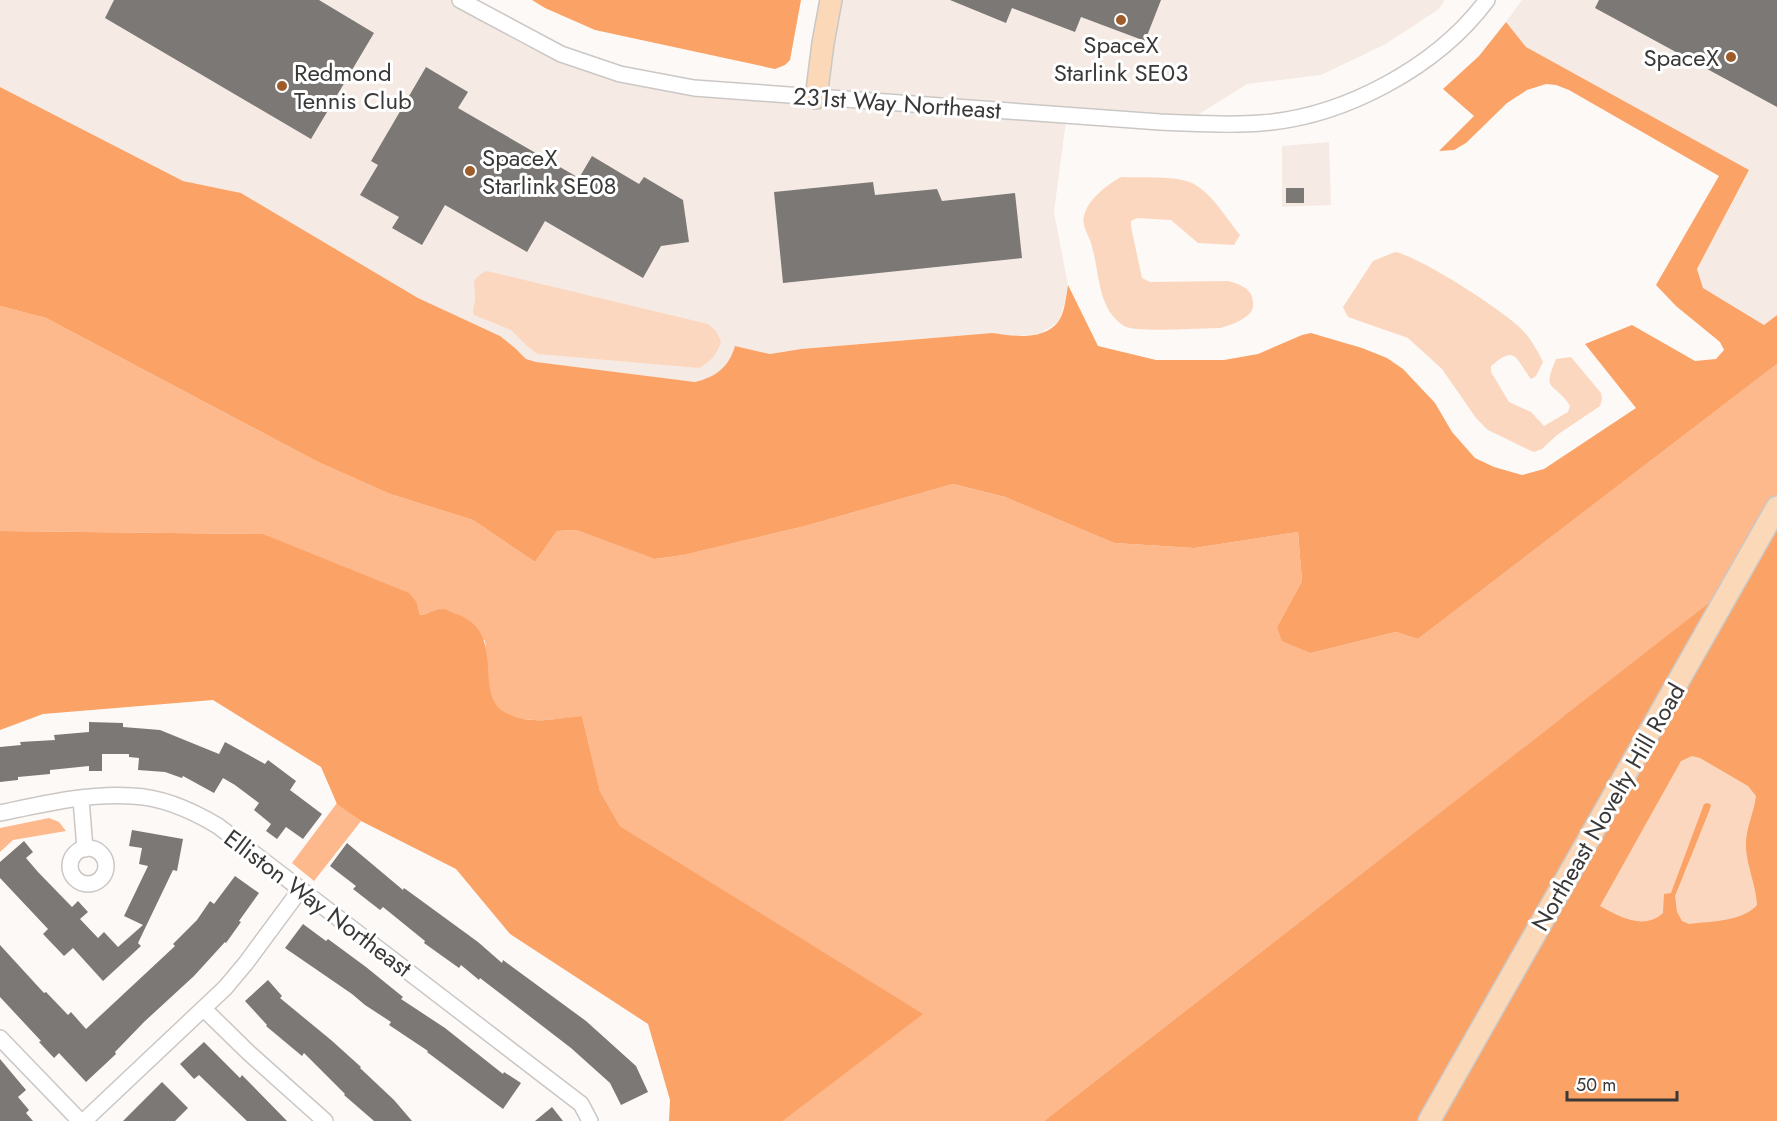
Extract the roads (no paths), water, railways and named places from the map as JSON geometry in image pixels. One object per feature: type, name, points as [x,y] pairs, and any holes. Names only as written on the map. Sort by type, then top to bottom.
[{"type":"main road","points":[[816,98],[831,0]]},
{"type":"main road","name":"Northeast Novelty Hill Road","points":[[1433,1116],[1777,507]]},
{"type":"street","name":"231st Way Northeast","points":[[460,0],[561,54],[620,74],[694,88],[1160,122],[1209,123],[1269,122],[1349,102],[1403,75],[1436,52],[1475,16],[1487,0]]},
{"type":"street","name":"Elliston Way Northeast","points":[[0,813],[81,799],[134,795],[189,811],[218,826],[581,1104],[590,1121]]},
{"type":"street","points":[[81,799],[85,849]]},
{"type":"street","points":[[84,1121],[204,1009],[246,963],[300,890]]},
{"type":"street","points":[[204,1009],[325,1121]]},
{"type":"street","points":[[0,1038],[80,1121]]},
{"type":"place","name":"SpaceX Starlink SE03","points":[[1121,20]]},
{"type":"place","name":"SpaceX","points":[[1731,57]]},
{"type":"place","name":"Redmond Tennis Club","points":[[282,86]]},
{"type":"place","name":"SpaceX Starlink SE08","points":[[470,171]]}]
